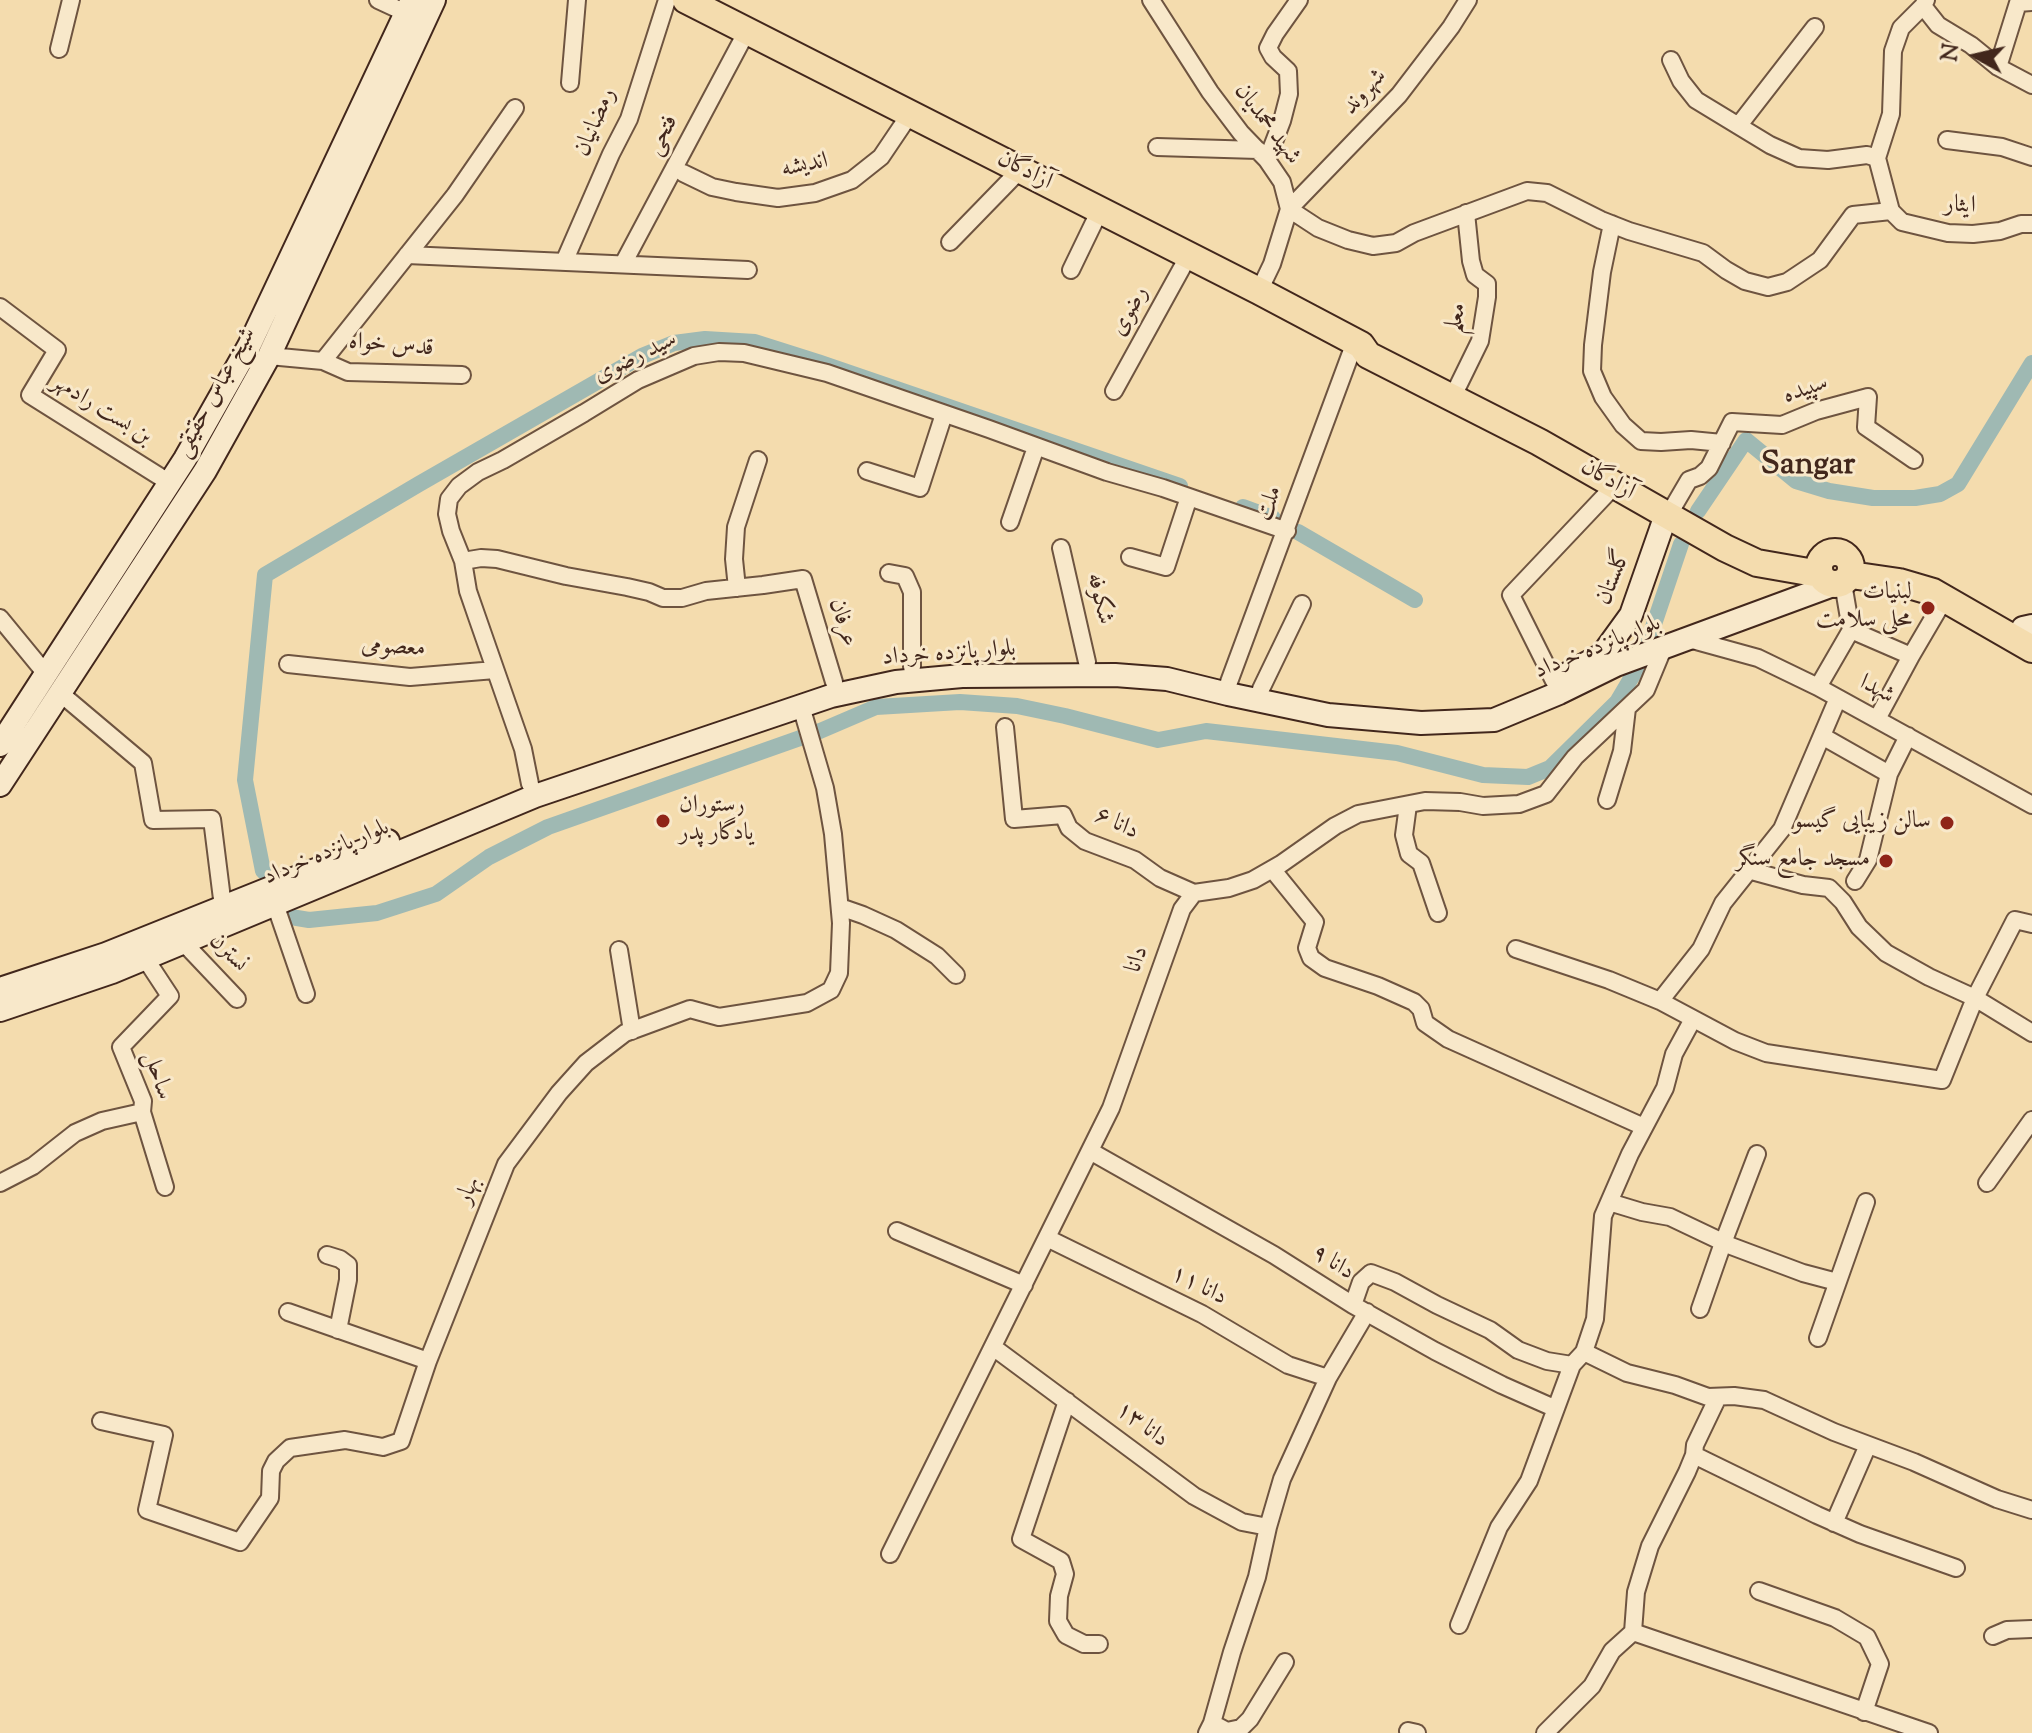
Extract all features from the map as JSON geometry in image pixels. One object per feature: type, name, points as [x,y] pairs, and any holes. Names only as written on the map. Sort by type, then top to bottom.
[{"type":"main road","name":"شیخ عباس حقیقی","points":[[0,745],[46,674],[205,471],[269,356],[434,0]]},
{"type":"main road","name":"آزادگان","points":[[686,0],[1259,291],[1358,344],[1368,355],[1669,512],[1725,548],[1757,563],[1836,574]]},
{"type":"main road","name":"شیخ عباس حقیقی","points":[[0,785],[60,693],[170,483],[249,346],[409,6]]},
{"type":"main road","name":"آزادگان","points":[[1358,344],[1373,345],[1620,474],[1669,512]]},
{"type":"main road","name":"گلستان","points":[[1602,655],[1631,615],[1669,512]]},
{"type":"main road","points":[[1836,574],[1909,572],[1937,579],[1976,599],[2030,634]]},
{"type":"main road","name":"بلوار پانزده خرداد","points":[[0,1010],[112,972],[275,904],[364,859],[530,784],[834,682],[894,669],[961,663],[1115,662],[1169,666],[1229,688],[1328,715],[1421,723],[1494,720],[1616,665],[1689,639],[1836,574]]},
{"type":"main road","points":[[1836,574],[1899,582],[1933,592],[2030,634]]},
{"type":"main road","name":"بلوار پانزده خرداد","points":[[0,989],[106,954],[223,907],[535,796],[831,696],[896,682],[962,676],[1115,675],[1261,689],[1329,702],[1421,710],[1492,707],[1554,681],[1602,655]]},
{"type":"street","points":[[59,49],[71,0]]},
{"type":"street","points":[[378,0],[409,6]]},
{"type":"street","points":[[570,83],[577,0]]},
{"type":"street","name":"رمضانیان","points":[[564,262],[629,119],[667,0]]},
{"type":"street","name":"شهید محمدیان","points":[[1151,0],[1210,92],[1282,182],[1289,209]]},
{"type":"street","points":[[1157,147],[1262,155],[1282,121],[1289,94],[1288,71],[1268,48],[1299,0]]},
{"type":"street","name":"شهروند","points":[[1289,209],[1399,95],[1468,0]]},
{"type":"street","points":[[1998,67],[2018,3],[2032,2]]},
{"type":"street","points":[[1259,291],[1272,264],[1289,209],[1318,228],[1373,246],[1396,243],[1414,233],[1527,191],[1547,193],[1629,231],[1703,253],[1736,276],[1768,287],[1787,282],[1820,260],[1853,215],[1891,211],[1877,158],[1891,114],[1893,51],[1901,28],[1924,3],[1938,25],[1971,45],[1998,67],[2032,85]]},
{"type":"street","points":[[1739,125],[1815,27]]},
{"type":"street","name":"فتحی","points":[[623,264],[747,31]]},
{"type":"street","points":[[1671,60],[1681,81],[1696,100],[1770,145],[1799,158],[1828,160],[1867,155],[1877,158]]},
{"type":"street","points":[[323,361],[455,195],[515,108]]},
{"type":"street","name":"اندیشه","points":[[683,173],[712,187],[736,192],[778,198],[815,193],[852,180],[881,157],[910,114]]},
{"type":"street","points":[[1947,140],[2002,147],[2032,157]]},
{"type":"street","points":[[950,242],[1020,170]]},
{"type":"street","points":[[1071,270],[1100,210]]},
{"type":"street","name":"ایثار","points":[[1891,211],[1902,222],[1948,233],[1973,234],[2032,224]]},
{"type":"street","name":"معلم","points":[[1457,388],[1480,341],[1487,297],[1487,284],[1475,275],[1471,261],[1466,213]]},
{"type":"street","points":[[1612,224],[1602,272],[1593,345],[1592,371],[1603,397],[1623,425],[1641,441],[1722,443]]},
{"type":"street","points":[[407,255],[748,270]]},
{"type":"street","name":"رضوی","points":[[1114,391],[1189,255]]},
{"type":"street","name":"بن بست رادمهر","points":[[0,307],[57,350],[30,395],[170,483]]},
{"type":"street","name":"ملت","points":[[1229,688],[1358,344]]},
{"type":"street","name":"سید رضوی","points":[[530,784],[523,749],[468,591],[463,561],[447,514],[449,499],[459,486],[478,472],[638,380],[694,356],[719,352],[744,353],[827,373],[1107,472],[1287,531]]},
{"type":"street","name":"قدس خواه","points":[[269,356],[323,361],[348,372],[462,375]]},
{"type":"street","name":"سپیده","points":[[1669,512],[1689,480],[1709,468],[1732,422],[1782,425],[1816,411],[1868,397],[1866,427],[1914,460]]},
{"type":"street","points":[[867,471],[920,488],[944,414]]},
{"type":"street","points":[[1010,522],[1036,447]]},
{"type":"street","points":[[463,561],[497,559],[649,592],[663,598],[682,598],[706,591],[737,588],[734,559],[736,527],[758,460]]},
{"type":"street","points":[[1554,681],[1511,595],[1616,484]]},
{"type":"street","points":[[1130,557],[1166,567],[1189,497]]},
{"type":"street","name":"شکوفه","points":[[1061,548],[1087,662]]},
{"type":"street","points":[[889,573],[905,576],[912,592],[912,667]]},
{"type":"street","points":[[1818,687],[1851,630],[1836,574]]},
{"type":"street","name":"عرفان","points":[[737,588],[803,579],[834,682]]},
{"type":"street","points":[[1877,719],[1945,598]]},
{"type":"street","points":[[1261,689],[1302,604]]},
{"type":"street","points":[[0,618],[46,674]]},
{"type":"street","points":[[1851,630],[1911,656]]},
{"type":"street","name":"شهدا","points":[[1689,639],[1758,658],[1818,687],[2032,805]]},
{"type":"street","points":[[1194,893],[1229,888],[1253,880],[1358,814],[1425,801],[1483,806],[1519,804],[1546,794],[1575,757],[1646,690],[1663,649]]},
{"type":"street","name":"معصومی","points":[[288,664],[410,677],[495,670]]},
{"type":"street","points":[[60,693],[143,763],[153,820],[212,819],[223,907]]},
{"type":"street","points":[[1660,1001],[1701,949],[1723,903],[1782,829],[1838,698]]},
{"type":"street","name":"بهار","points":[[101,1421],[164,1435],[147,1510],[240,1542],[270,1498],[271,1471],[276,1461],[290,1448],[345,1440],[383,1447],[401,1441],[428,1361],[506,1164],[559,1093],[586,1063],[625,1033],[690,1009],[719,1017],[807,1003],[831,990],[839,973],[840,907],[833,834],[825,788],[801,706]]},
{"type":"street","points":[[1607,800],[1622,751],[1627,708]]},
{"type":"street","name":"دانا ۶","points":[[1005,727],[1014,819],[1063,815],[1069,828],[1085,841],[1135,860],[1160,878],[1194,893]]},
{"type":"street","points":[[1822,736],[1889,774]]},
{"type":"street","points":[[1855,881],[1868,860],[1889,774],[1908,736]]},
{"type":"street","points":[[1408,805],[1404,835],[1409,854],[1421,863],[1438,913]]},
{"type":"street","points":[[1272,869],[1315,922],[1307,948],[1311,958],[1325,968],[1414,1002],[1421,1009],[1425,1023],[1448,1039],[1644,1127]]},
{"type":"street","points":[[1748,870],[1793,883],[1829,888],[1843,902],[1859,927],[1886,953],[1975,998],[2032,1033]]},
{"type":"street","name":"دانا","points":[[890,1554],[1111,1108],[1182,909],[1194,893]]},
{"type":"street","points":[[275,904],[306,994]]},
{"type":"street","points":[[840,907],[896,930],[937,956],[956,975]]},
{"type":"street","points":[[1516,949],[1660,1001],[1735,1041],[1766,1053],[1942,1080],[1975,998],[2015,920],[2032,924]]},
{"type":"street","name":"نسترن","points":[[183,942],[237,999]]},
{"type":"street","points":[[619,950],[632,1031]]},
{"type":"street","name":"ساحل","points":[[145,958],[170,996],[121,1047],[143,1101],[142,1112],[165,1187]]},
{"type":"street","points":[[1459,1625],[1499,1527],[1529,1481],[1572,1365],[1584,1352],[1595,1319],[1603,1216],[1665,1088],[1674,1054],[1693,1019]]},
{"type":"street","points":[[0,1183],[33,1166],[75,1133],[102,1121],[142,1112]]},
{"type":"street","points":[[1987,1183],[2032,1120]]},
{"type":"street","name":"دانا ۹","points":[[1090,1151],[1488,1379],[1554,1408]]},
{"type":"street","points":[[1700,1309],[1757,1154]]},
{"type":"street","points":[[1609,1202],[1670,1217],[1723,1243],[1803,1273],[1837,1282]]},
{"type":"street","points":[[1818,1338],[1866,1202]]},
{"type":"street","points":[[897,1231],[1024,1285]]},
{"type":"street","name":"دانا ۱۱","points":[[1047,1238],[1202,1314],[1288,1365],[1328,1378]]},
{"type":"street","points":[[327,1255],[348,1265],[338,1330]]},
{"type":"street","points":[[1285,1662],[1250,1719],[1241,1728],[1227,1731],[1209,1728],[1257,1577],[1282,1479],[1360,1308],[1361,1282],[1371,1273],[1395,1282],[1490,1330],[1518,1350],[1547,1361],[1572,1365]]},
{"type":"street","points":[[288,1312],[428,1361]]},
{"type":"street","name":"دانا ۱۳","points":[[993,1347],[1194,1496],[1242,1522],[1268,1527]]},
{"type":"street","points":[[1584,1352],[1627,1373],[1708,1397],[1764,1400],[1997,1499],[2032,1510]]},
{"type":"street","points":[[1545,1733],[1592,1686],[1612,1651],[1633,1632],[1636,1592],[1650,1546],[1718,1397]]},
{"type":"street","points":[[1067,1401],[1021,1539],[1061,1561],[1065,1574],[1059,1596],[1058,1621],[1066,1635],[1084,1644],[1099,1644]]},
{"type":"street","points":[[1834,1523],[1868,1445]]},
{"type":"street","points":[[1694,1455],[1834,1523],[1956,1568]]},
{"type":"street","points":[[1759,1591],[1835,1618],[1867,1637],[1880,1664],[1864,1712]]},
{"type":"street","points":[[1993,1636],[2007,1630],[2032,1629]]},
{"type":"street","points":[[1633,1632],[1929,1733]]},
{"type":"waterway","points":[[263,871],[245,780],[265,575],[642,356],[674,343],[705,339],[755,342],[1180,486]]},
{"type":"waterway","points":[[1698,511],[1746,440],[1796,481],[1829,491],[1873,498],[1915,498],[1940,494],[1958,484],[2032,363]]},
{"type":"waterway","points":[[1243,507],[1273,518]]},
{"type":"waterway","points":[[1298,532],[1415,600]]},
{"type":"waterway","points":[[1649,639],[1681,544]]},
{"type":"waterway","points":[[285,916],[309,920],[377,913],[436,894],[489,857],[548,827],[820,731],[876,707],[960,702],[1017,706],[1158,740],[1206,731],[1397,753],[1483,775],[1528,777],[1550,768],[1617,702],[1636,670]]},
{"type":"place","name":"لبنیات محلی سلامت","points":[[1928,608]]},
{"type":"place","name":"رستوران یادگار پدر","points":[[663,821]]},
{"type":"place","name":"سالن زیبایی گیسو","points":[[1947,823]]},
{"type":"place","name":"مسجد جامع سنگر","points":[[1886,861]]},
{"type":"district","name":"Sangar","points":[[1808,468]]}]
